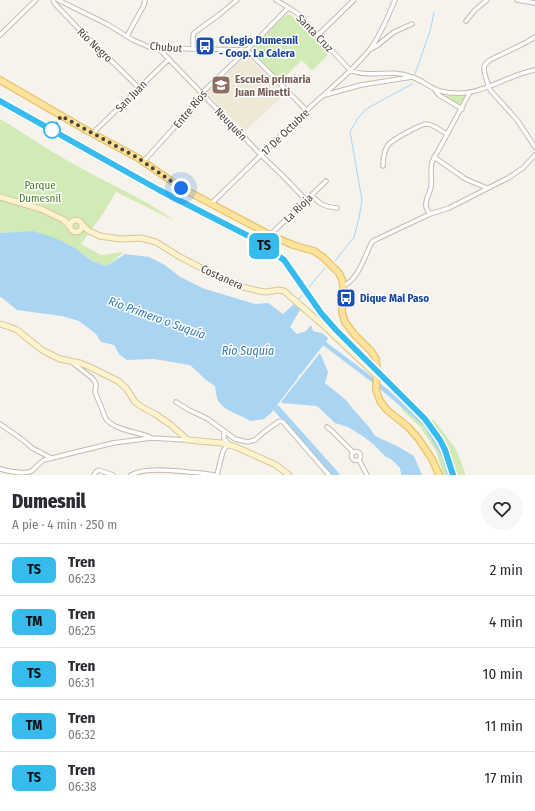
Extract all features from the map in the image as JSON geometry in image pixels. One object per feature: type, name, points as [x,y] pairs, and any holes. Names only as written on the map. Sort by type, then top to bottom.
[{"type":"main road","points":[[0,80],[144,161],[177,185],[270,235],[320,254],[342,278],[342,308],[344,319],[350,329],[375,357],[377,364],[376,390],[380,401],[387,410],[408,427],[418,438],[432,458],[439,475]]},
{"type":"street","points":[[0,35],[36,0]]},
{"type":"street","name":"Río Negro","points":[[53,0],[75,26],[139,88]]},
{"type":"street","name":"Chubut","points":[[58,0],[107,24],[145,46],[247,50]]},
{"type":"street","points":[[126,36],[146,0]]},
{"type":"street","points":[[193,49],[194,33],[237,0]]},
{"type":"street","name":"Santa Cruz","points":[[276,0],[296,14],[350,70]]},
{"type":"street","points":[[317,36],[354,0]]},
{"type":"street","name":"17 De Octubre","points":[[212,204],[370,49],[395,0]]},
{"type":"street","points":[[466,21],[475,10],[487,0]]},
{"type":"street","points":[[517,0],[535,3]]},
{"type":"street","name":"Entre Ríos","points":[[144,161],[198,101],[209,86],[288,8]]},
{"type":"street","points":[[370,49],[378,45],[394,32],[412,24]]},
{"type":"street","points":[[535,37],[484,65],[489,87],[517,120],[535,147]]},
{"type":"street","name":"Neuquén","points":[[156,47],[306,200]]},
{"type":"street","points":[[247,50],[307,111]]},
{"type":"street","name":"San Juan","points":[[94,134],[97,129],[168,59]]},
{"type":"street","points":[[350,70],[357,72],[403,74],[422,81],[440,91],[452,93],[470,92],[489,87],[518,75],[535,70]]},
{"type":"street","points":[[324,95],[361,85],[412,77]]},
{"type":"street","points":[[435,89],[439,95],[462,109]]},
{"type":"street","points":[[430,214],[426,204],[431,186],[432,162],[470,92]]},
{"type":"street","points":[[383,166],[383,158],[390,142],[422,124],[429,124],[447,134]]},
{"type":"street","points":[[343,286],[352,280],[362,265],[372,242],[430,214],[449,208],[508,178],[523,168],[535,155]]},
{"type":"street","points":[[434,157],[464,178],[487,188]]},
{"type":"street","name":"La Rioja","points":[[270,235],[326,181]]},
{"type":"street","points":[[312,196],[324,206],[337,208]]},
{"type":"street","name":"Costanera","points":[[0,197],[41,209],[64,220],[80,221],[89,231],[100,236],[120,239],[137,237],[160,244],[180,257],[235,285],[259,291],[282,290],[323,325],[377,376]]},
{"type":"street","name":"Costanera","points":[[64,220],[75,232],[89,231]]},
{"type":"street","points":[[70,227],[70,224],[73,221]]},
{"type":"street","points":[[80,231],[82,225]]},
{"type":"street","points":[[0,324],[17,330],[42,350],[60,359],[90,367],[122,384],[135,402],[171,425],[188,440]]},
{"type":"street","points":[[72,362],[92,378],[96,386],[95,392],[109,423],[151,438]]},
{"type":"street","points":[[176,402],[208,419],[235,439],[248,442],[255,440],[278,422],[283,422],[330,475]]},
{"type":"street","points":[[0,424],[32,448],[51,458]]},
{"type":"street","points":[[327,427],[353,452],[356,451],[360,453],[359,460],[367,475]]},
{"type":"street","points":[[224,431],[224,438],[228,444]]},
{"type":"street","points":[[0,469],[28,473],[40,462],[51,458],[113,442],[151,438],[228,444],[276,465],[289,475]]},
{"type":"street","points":[[217,475],[223,451],[228,444]]},
{"type":"street","points":[[353,452],[351,455],[352,458],[354,460],[359,460]]},
{"type":"street","points":[[94,475],[99,470],[113,475]]},
{"type":"street","points":[[131,475],[143,471],[154,473],[190,472],[214,475]]},
{"type":"shaded area","points":[[247,55],[285,94],[245,131],[207,93]]},
{"type":"green space","points":[[286,15],[291,15],[330,53],[312,71],[302,60],[281,81],[254,53],[253,47]]},
{"type":"green space","points":[[445,96],[466,96],[460,106]]},
{"type":"green space","name":"Parque Dumesnil","points":[[0,119],[59,156],[140,199],[175,221],[116,192],[104,212],[81,244],[101,255],[124,252],[106,266],[92,261],[75,248],[33,231],[0,233]]},
{"type":"green space","points":[[405,404],[436,422],[457,451],[466,475],[443,475],[436,451],[420,427],[401,409]]},
{"type":"water","name":"Río Suquía","points":[[33,231],[55,238],[75,248],[92,261],[106,266],[125,254],[149,257],[165,265],[180,277],[205,289],[255,304],[268,303],[283,314],[294,304],[300,310],[290,327],[297,334],[306,331],[311,325],[313,331],[322,333],[328,339],[271,413],[264,419],[250,421],[229,411],[222,405],[217,399],[215,386],[190,365],[154,359],[127,360],[119,354],[114,345],[101,342],[96,334],[79,321],[62,316],[17,310],[0,297],[0,233]]},
{"type":"water","name":"Río Suquía","points":[[320,353],[328,372],[325,383],[346,400],[375,436],[414,456],[422,475],[408,475],[404,463],[386,457],[364,437],[348,427],[335,423],[317,406],[281,402]]},
{"type":"waterway","points":[[415,74],[430,31],[434,13]]},
{"type":"waterway","points":[[335,261],[354,237],[362,200],[350,132],[358,118],[366,109],[412,84]]},
{"type":"waterway","points":[[298,300],[325,268]]},
{"type":"waterway","points":[[297,307],[300,310]]},
{"type":"waterway","points":[[325,344],[374,381]]},
{"type":"waterway","points":[[380,386],[425,424],[444,456],[449,475]]},
{"type":"waterway","points":[[277,409],[336,475]]},
{"type":"waterway","name":"Río Primero o Suquía","points":[[393,456],[403,466],[405,475]]},
{"type":"railway","points":[[0,102],[159,190],[257,241],[284,260],[321,313],[336,330],[425,419],[440,440],[445,450],[453,475]]},
{"type":"train","name":"TS","points":[[0,101],[159,190],[258,241],[284,260],[321,313],[336,330],[425,419],[440,440],[445,450],[453,475]]},
{"type":"place","name":"Colegio Dumesnil - Coop. La Calera","points":[[205,46]]},
{"type":"place","name":"Escuela primaria Juan Minetti","points":[[221,85]]},
{"type":"place","name":"Dique Mal Paso","points":[[346,298]]},
{"type":"route","points":[[52,130],[61,116],[138,158],[181,188]]}]
